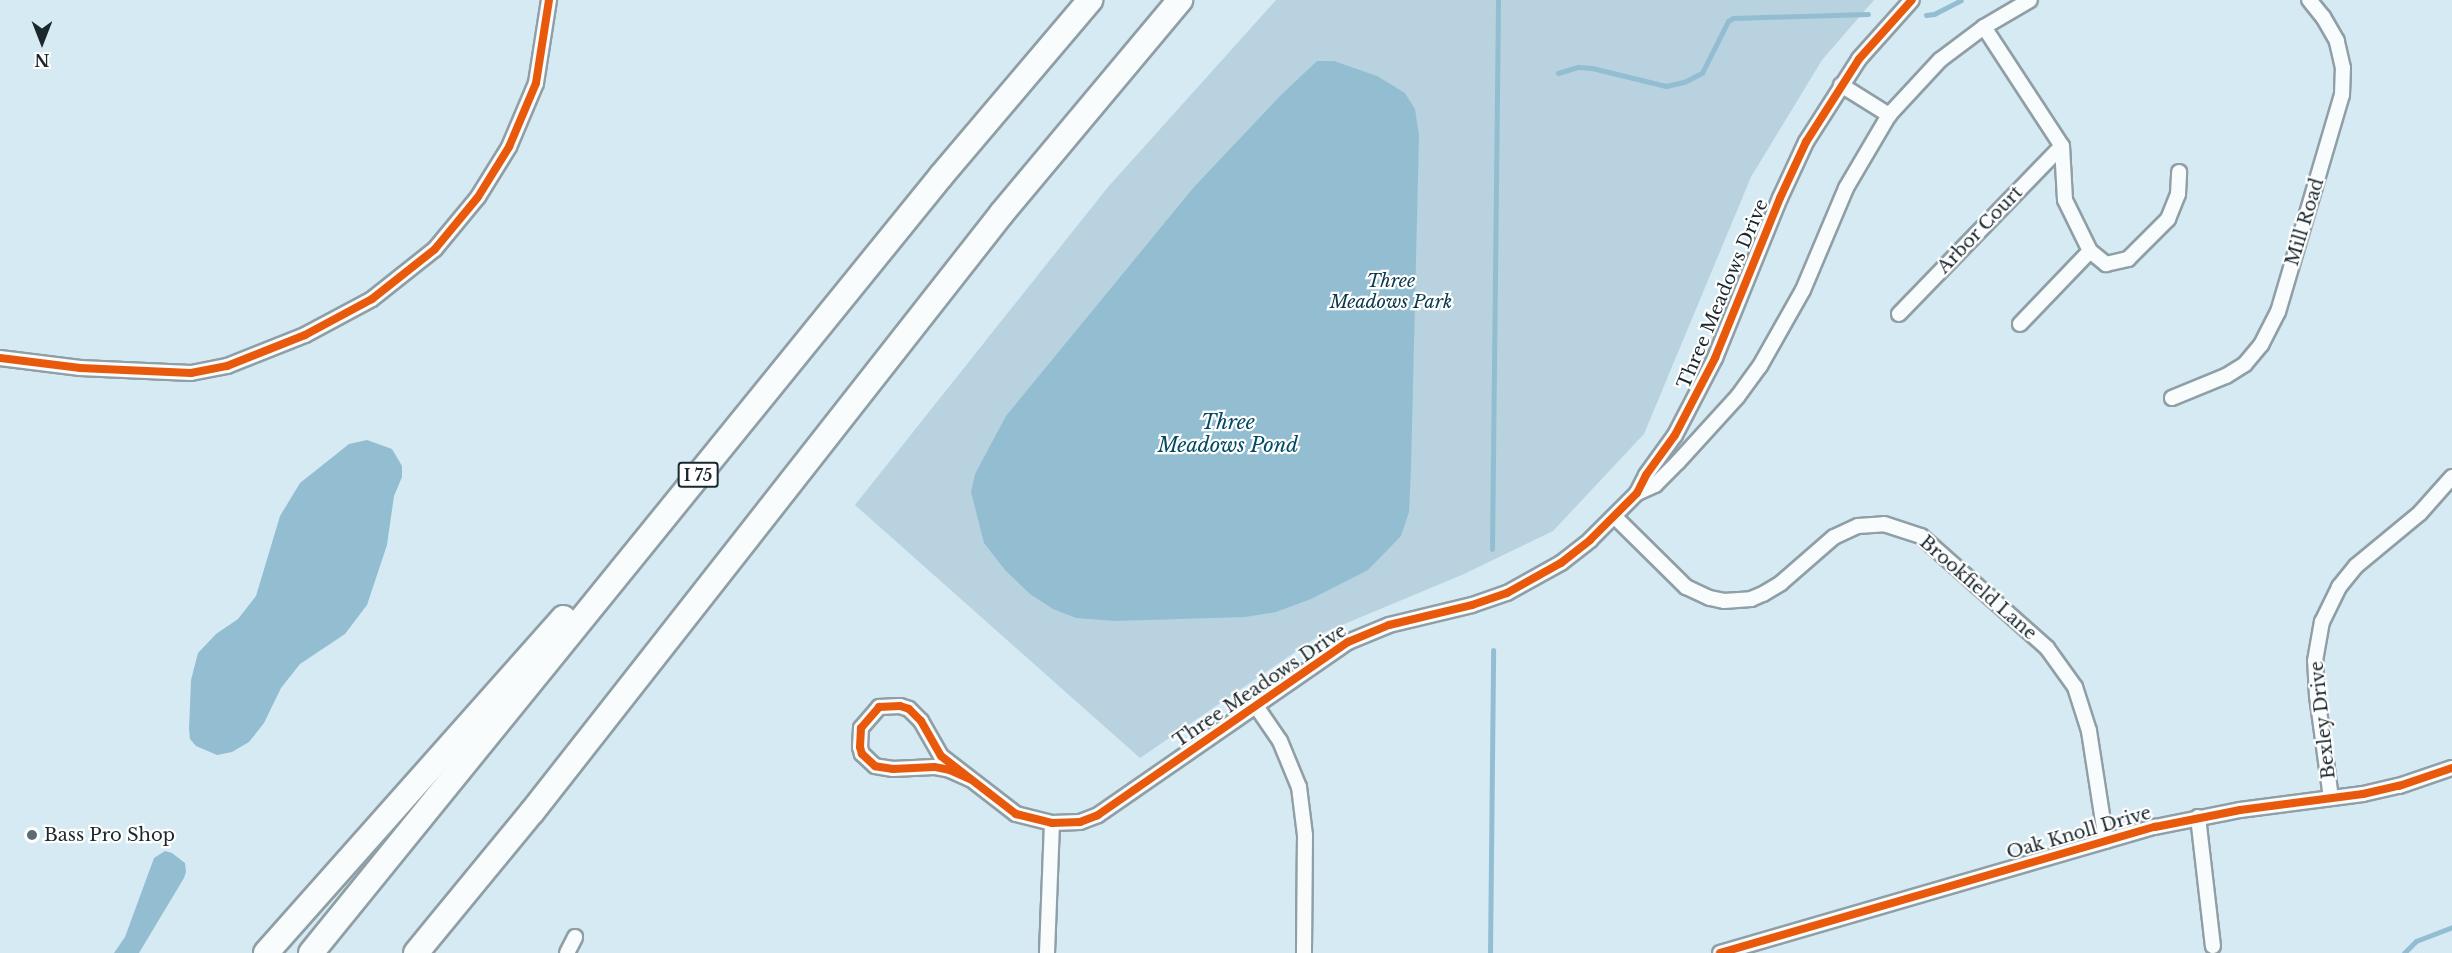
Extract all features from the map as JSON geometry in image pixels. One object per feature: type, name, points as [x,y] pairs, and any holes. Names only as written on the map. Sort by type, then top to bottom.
[{"type":"highway","name":"I 75","points":[[311,953],[941,176],[1090,0]]},
{"type":"highway","points":[[416,953],[532,812],[1002,213],[1180,0]]},
{"type":"highway","points":[[266,953],[572,609],[638,549]]},
{"type":"highway","points":[[437,953],[508,860],[532,812]]},
{"type":"street","points":[[0,358],[92,368],[191,373],[227,366],[305,335],[372,299],[435,249],[478,197],[509,147],[536,82],[549,0]]},
{"type":"street","name":"Three Meadows Drive","points":[[1637,494],[1646,475],[1693,403],[1715,358],[1780,198],[1806,142],[1859,59],[1912,0]]},
{"type":"street","name":"Three Meadows Drive","points":[[970,779],[950,770],[934,767],[894,769],[875,766],[862,754],[861,728],[879,707],[889,705],[909,709],[921,721],[936,750],[1016,814],[1052,824],[1080,822],[1098,815],[1348,642],[1389,625],[1472,605],[1507,592],[1540,576],[1590,540],[1637,494],[1655,485],[1678,462],[1738,396],[1760,366],[1803,290],[1846,188],[1889,115],[1940,60],[1984,27],[2030,0]]},
{"type":"street","name":"Mill Road","points":[[2172,398],[2226,376],[2244,364],[2261,345],[2278,312],[2342,94],[2343,68],[2337,41],[2323,17],[2309,0]]},
{"type":"street","points":[[1984,27],[2062,146],[2065,200],[2090,250],[2106,264],[2127,259],[2168,219],[2178,194],[2179,172]]},
{"type":"street","points":[[1841,85],[1889,115]]},
{"type":"street","name":"Arbor Court","points":[[1899,314],[2062,146]]},
{"type":"street","points":[[2020,324],[2090,250]]},
{"type":"street","name":"Bexley Drive","points":[[2331,798],[2316,684],[2316,648],[2322,622],[2339,587],[2356,566],[2420,513],[2452,477]]},
{"type":"street","name":"Brookfield Lane","points":[[1615,516],[1686,586],[1704,596],[1724,601],[1751,599],[1763,594],[1781,583],[1834,537],[1858,526],[1884,524],[1897,526],[1921,536],[2047,648],[2071,681],[2083,706],[2089,731],[2106,841]]},
{"type":"street","points":[[1256,706],[1280,741],[1299,787],[1305,835],[1304,953]]},
{"type":"street","name":"Oak Knoll Drive","points":[[1720,953],[2106,841],[2198,817],[2399,786],[2452,768]]},
{"type":"street","points":[[2198,817],[2212,946]]},
{"type":"street","points":[[1047,953],[1052,824]]},
{"type":"street","points":[[567,953],[576,937]]},
{"type":"green space","name":"Three Meadows Park","points":[[1276,0],[1874,0],[1822,60],[1751,177],[1644,434],[1553,531],[1464,574],[1323,633],[1140,758],[855,505],[1108,187]]},
{"type":"water","name":"Three Meadows Pond","points":[[1317,61],[1334,61],[1377,76],[1405,93],[1415,109],[1419,135],[1411,468],[1409,512],[1401,536],[1368,570],[1311,599],[1276,612],[1245,617],[1115,621],[1076,618],[1053,609],[1030,594],[1005,570],[984,543],[971,492],[975,474],[1006,416],[1194,187],[1280,96]]},
{"type":"water","points":[[367,440],[392,449],[402,466],[402,477],[394,496],[387,545],[367,605],[345,634],[300,664],[281,688],[264,723],[249,742],[232,752],[217,755],[196,746],[190,739],[189,729],[191,680],[198,653],[216,634],[238,619],[256,596],[280,516],[300,483],[349,444]]},
{"type":"water","points":[[165,851],[172,853],[185,863],[184,878],[139,953],[114,953],[125,937],[154,858]]},
{"type":"waterway","points":[[1492,549],[1498,0]]},
{"type":"waterway","points":[[1926,15],[1934,14],[1961,0]]},
{"type":"waterway","points":[[1558,73],[1578,67],[1592,68],[1666,86],[1684,82],[1702,73],[1728,21],[1733,18],[1868,14]]},
{"type":"waterway","points":[[1490,953],[1493,650]]},
{"type":"waterway","points":[[2404,953],[2416,941],[2452,927]]},
{"type":"cycle path","points":[[0,358],[80,368],[191,373],[227,366],[305,335],[372,299],[435,249],[478,197],[509,147],[536,83],[549,0]]},
{"type":"cycle path","points":[[970,779],[950,770],[934,767],[893,769],[875,766],[862,754],[861,728],[879,707],[900,706],[909,709],[921,721],[941,756],[1016,814],[1052,823],[1080,822],[1098,815],[1348,642],[1389,625],[1472,605],[1507,593],[1561,563],[1590,540],[1637,493],[1646,475],[1675,435],[1715,358],[1780,198],[1806,142],[1859,59],[1912,0]]},
{"type":"cycle path","points":[[1720,953],[2155,827],[2240,810],[2363,794],[2399,786],[2452,768]]},
{"type":"place","name":"Bass Pro Shop","points":[[32,835]]}]
